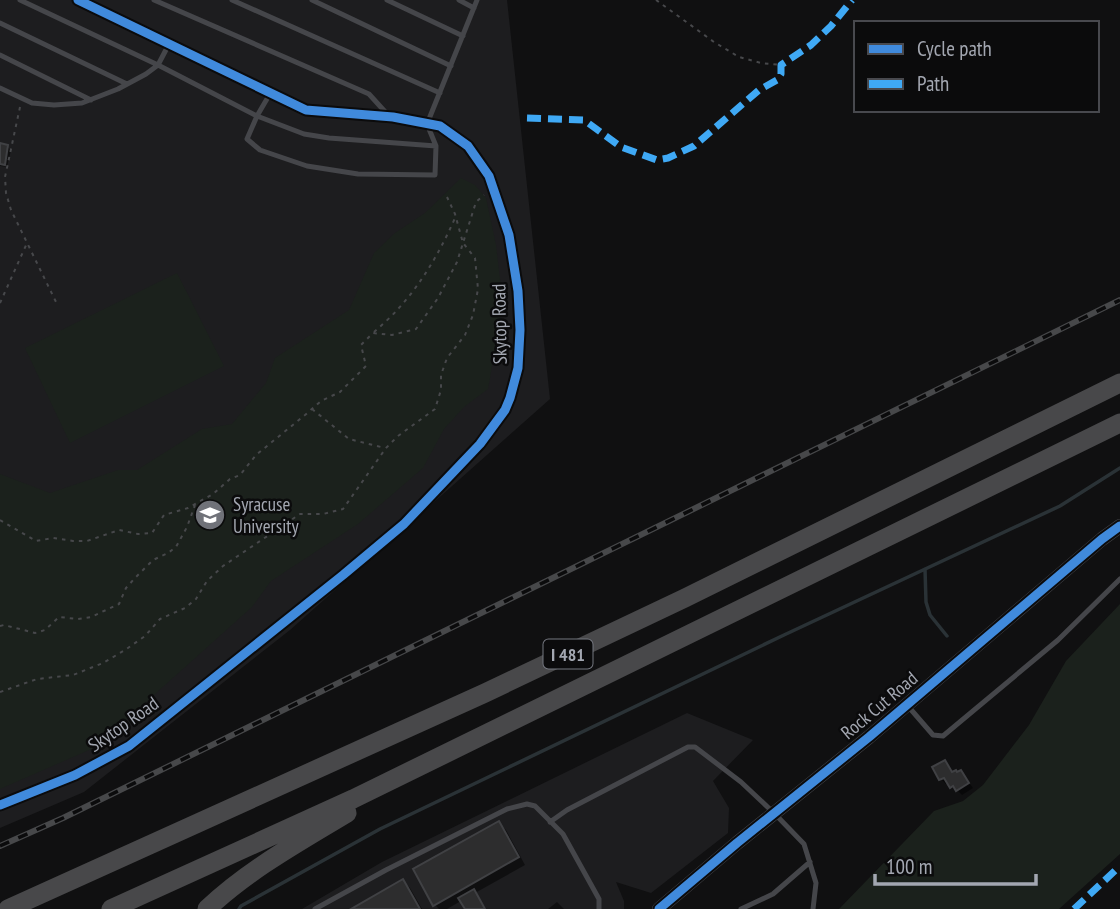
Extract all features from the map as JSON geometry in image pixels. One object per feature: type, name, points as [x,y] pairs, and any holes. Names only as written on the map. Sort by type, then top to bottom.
[{"type":"highway","name":"I 481","points":[[8,909],[485,693],[685,598],[1120,383]]},
{"type":"highway","name":"I 481","points":[[111,909],[353,799],[511,723],[1120,423]]},
{"type":"highway","points":[[207,909],[234,886],[276,857],[355,809],[511,723]]},
{"type":"street","name":"Skytop Road","points":[[0,805],[75,775],[129,746],[404,524],[480,444],[505,411],[518,368],[518,291],[509,235],[489,176],[468,146],[440,126],[390,117],[306,110],[78,0]]},
{"type":"street","name":"Rock Cut Road","points":[[659,909],[1120,526]]},
{"type":"lane","points":[[20,0],[158,65],[257,116],[304,134],[436,146]]},
{"type":"lane","points":[[154,0],[369,94],[390,117]]},
{"type":"lane","points":[[232,0],[440,93]]},
{"type":"lane","points":[[312,0],[451,66]]},
{"type":"lane","points":[[387,0],[463,36]]},
{"type":"lane","points":[[459,0],[474,8]]},
{"type":"lane","points":[[271,92],[247,139],[260,150],[307,166],[358,174],[435,175],[436,146],[427,124],[477,0]]},
{"type":"lane","points":[[0,23],[127,84]]},
{"type":"lane","points":[[0,88],[32,103],[54,106],[82,103],[146,74],[158,65],[169,44]]},
{"type":"lane","points":[[0,55],[91,100]]},
{"type":"lane","points":[[907,705],[933,734],[943,736],[1058,640],[1120,579]]},
{"type":"lane","points":[[550,822],[567,810],[688,747],[695,747],[775,813],[804,844],[816,883],[813,909]]},
{"type":"lane","points":[[318,908],[386,870],[507,809],[527,804],[535,806],[563,834],[599,900],[599,909]]},
{"type":"lane","points":[[741,909],[773,894],[810,862]]},
{"type":"path","points":[[656,0],[714,43],[739,57],[781,65]]},
{"type":"path","points":[[22,99],[5,177],[6,193],[11,210],[58,306]]},
{"type":"path","points":[[373,333],[392,335],[416,329],[438,298],[457,262],[476,202],[493,186]]},
{"type":"path","points":[[0,692],[37,679],[73,675],[103,663],[145,635],[160,619],[185,608],[196,599],[206,581],[223,566],[300,514],[323,514],[344,509],[386,449],[398,436],[435,409],[447,358],[465,335],[473,315],[478,289],[475,258],[463,243],[447,197]]},
{"type":"path","points":[[0,520],[36,541],[53,538],[87,541],[119,530],[138,534],[152,533],[164,515],[188,508],[213,494],[240,474],[256,455],[321,401],[340,392],[366,366],[361,345],[399,309],[447,237],[455,217]]},
{"type":"path","points":[[0,303],[27,242]]},
{"type":"path","points":[[312,409],[349,439],[386,449]]},
{"type":"path","points":[[0,626],[35,633],[45,630],[59,617],[91,617],[119,604],[126,588],[135,578],[153,561],[176,547],[196,504]]},
{"type":"shaded area","name":"Syracuse University","points":[[0,0],[507,0],[550,399],[290,630],[84,792],[0,828]]},
{"type":"shaded area","points":[[461,178],[475,185],[486,198],[496,245],[503,305],[488,389],[464,407],[444,429],[423,468],[358,524],[271,581],[252,607],[96,747],[0,789],[0,474],[50,493],[118,470],[137,470],[202,429],[232,424],[266,383],[275,358],[349,310],[374,253],[395,233],[425,213]]},
{"type":"shaded area","points":[[177,273],[224,366],[70,443],[25,348]]},
{"type":"shaded area","points":[[1120,604],[1120,854],[1059,909],[839,909],[934,811],[963,801],[983,785],[1029,725],[1066,661]]},
{"type":"shaded area","points":[[687,713],[753,740],[713,781],[729,808],[728,833],[651,893],[616,882],[624,901],[624,909],[302,909],[382,862]]},
{"type":"building","points":[[0,143],[8,145],[5,165],[0,164]]},
{"type":"building","points":[[945,760],[952,772],[961,770],[969,783],[956,791],[953,786],[950,788],[944,778],[939,780],[932,767]]},
{"type":"building","points":[[499,821],[519,857],[433,906],[413,869]]},
{"type":"building","points":[[403,879],[420,909],[351,909]]},
{"type":"building","points":[[474,889],[485,909],[465,909],[458,898]]},
{"type":"waterway","points":[[239,909],[380,829],[1060,506],[1120,468]]},
{"type":"waterway","points":[[925,569],[926,602],[930,615],[947,636]]},
{"type":"railway","points":[[0,846],[63,818],[1120,300]]},
{"type":"marked path","points":[[527,118],[584,120],[621,147],[657,160],[668,158],[694,146],[759,90],[777,80],[781,74],[781,65],[811,45],[852,0]]},
{"type":"marked path","points":[[1074,909],[1120,866]]},
{"type":"cycle path","points":[[0,805],[75,775],[129,746],[404,524],[480,444],[505,410],[518,368],[518,291],[509,235],[489,176],[468,146],[440,126],[393,117],[306,110],[78,0]]},
{"type":"cycle path","points":[[659,909],[1120,526]]},
{"type":"place","name":"Syracuse University","points":[[210,515]]}]
